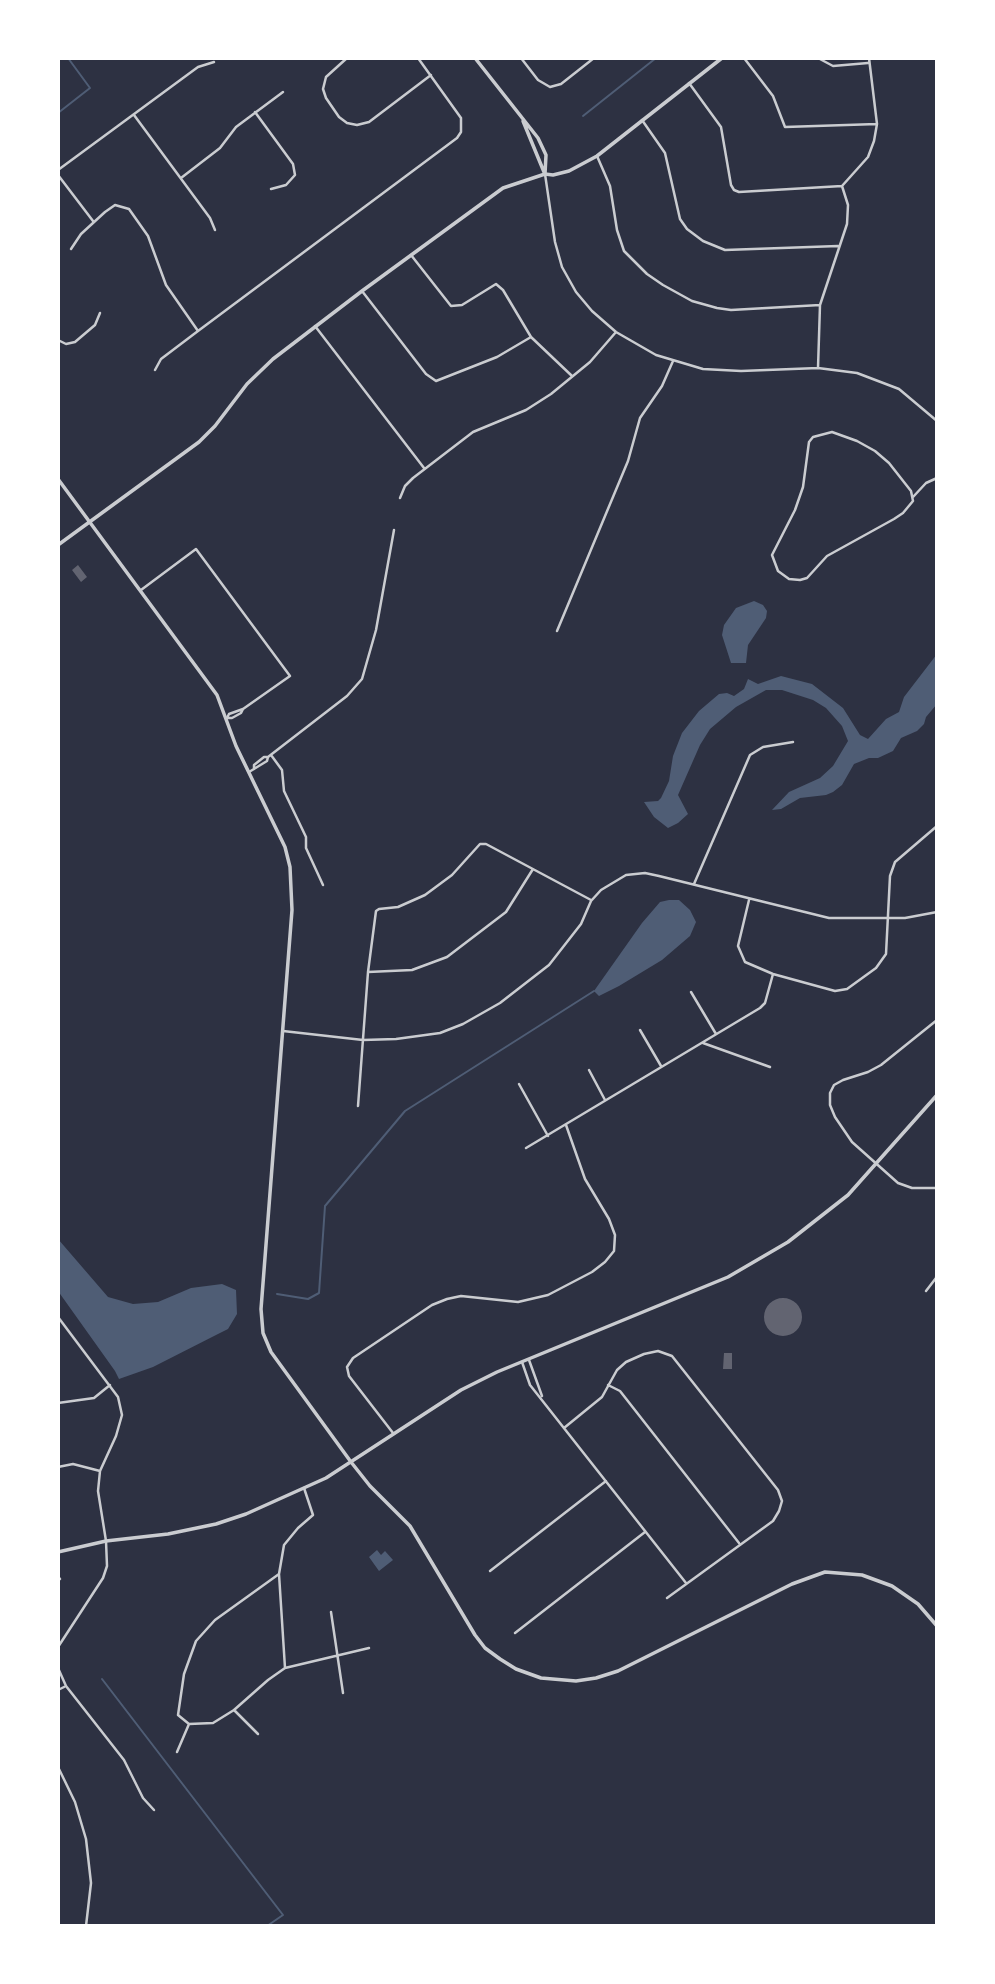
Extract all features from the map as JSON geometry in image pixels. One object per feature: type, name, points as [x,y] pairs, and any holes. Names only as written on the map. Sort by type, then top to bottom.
[{"type":"street","points":[[348,58],[326,77],[323,89],[339,117],[347,123],[357,125],[369,122],[431,75]]},
{"type":"street","points":[[475,58],[538,138],[545,155],[545,174],[555,242],[562,267],[576,292],[592,311],[617,332],[673,361],[703,369],[741,371],[818,368],[857,373],[885,383],[911,397],[937,421]]},
{"type":"street","points":[[521,58],[538,80],[550,87],[561,84],[594,58]]},
{"type":"street","points":[[58,545],[199,442],[215,426],[247,384],[272,359],[411,255],[503,188],[545,174],[569,171],[597,156],[722,58]]},
{"type":"street","points":[[744,58],[773,96],[785,127],[877,124]]},
{"type":"street","points":[[689,83],[721,127],[734,190],[740,192],[842,186],[868,157],[874,141],[877,124],[869,60],[833,66],[818,58]]},
{"type":"street","points":[[155,370],[161,359],[457,138],[461,132],[461,118],[420,59]]},
{"type":"street","points":[[93,222],[58,172],[198,67],[214,62]]},
{"type":"street","points":[[181,178],[220,148],[236,127],[283,92]]},
{"type":"street","points":[[255,112],[293,164],[295,175],[286,185],[271,189]]},
{"type":"street","points":[[134,115],[210,218],[215,230]]},
{"type":"street","points":[[523,120],[545,174]]},
{"type":"street","points":[[642,120],[665,153],[680,219],[687,229],[703,241],[725,250],[839,246]]},
{"type":"street","points":[[597,156],[610,186],[617,230],[624,251],[639,267],[663,285],[692,301],[717,308],[820,305]]},
{"type":"street","points":[[818,368],[820,305],[847,224],[848,205],[842,186]]},
{"type":"street","points":[[71,249],[93,222],[115,205],[129,209],[148,236],[166,285],[198,331]]},
{"type":"street","points":[[411,255],[451,306],[462,305],[496,284],[503,290],[531,337],[573,377]]},
{"type":"street","points":[[362,291],[426,374],[436,381],[497,357],[531,337]]},
{"type":"street","points":[[58,340],[66,344],[75,342],[95,325],[100,313]]},
{"type":"street","points":[[315,326],[424,469]]},
{"type":"street","points":[[400,498],[405,486],[473,432],[526,410],[551,394],[590,362],[617,332]]},
{"type":"street","points":[[557,632],[628,461],[640,418],[662,386],[673,361]]},
{"type":"street","points":[[913,497],[898,474],[875,451],[832,432],[813,438],[807,450],[805,476],[795,510],[772,555],[775,566],[789,579],[807,578],[827,556],[903,513],[926,483],[937,478]]},
{"type":"street","points":[[58,479],[218,695],[236,746],[251,770],[285,847],[290,867],[292,911],[261,1323],[271,1352],[351,1462],[410,1527],[485,1648],[516,1669],[541,1678],[576,1681],[618,1671],[792,1584],[825,1572],[862,1575],[892,1586],[918,1604],[937,1626]]},
{"type":"street","points":[[251,770],[267,761],[269,756],[347,696],[362,679],[376,630],[394,530]]},
{"type":"street","points":[[141,590],[196,549],[290,676],[241,713],[227,718]]},
{"type":"street","points":[[694,884],[750,755],[763,747],[793,742]]},
{"type":"street","points":[[269,756],[282,770],[284,791],[306,837],[306,848],[323,885]]},
{"type":"street","points":[[749,900],[739,951],[745,962],[774,974],[835,991],[847,989],[882,962],[888,947],[890,876],[895,862],[937,826]]},
{"type":"street","points":[[358,1105],[374,915],[379,909],[398,907],[425,895],[452,874],[480,844],[486,844],[591,901]]},
{"type":"street","points":[[369,972],[412,970],[447,957],[506,912],[533,869]]},
{"type":"street","points":[[283,1031],[363,1040],[440,1033],[478,1016],[534,977],[556,957],[581,924],[591,901],[601,890],[617,879],[637,873],[694,884],[829,918],[887,919],[937,912]]},
{"type":"street","points":[[526,1148],[760,1008],[765,1003],[774,974]]},
{"type":"street","points":[[691,992],[716,1035]]},
{"type":"street","points":[[937,1020],[881,1065],[843,1080],[834,1085],[830,1093],[830,1105],[835,1117],[852,1142],[898,1183],[912,1188],[937,1188]]},
{"type":"street","points":[[640,1030],[662,1066]]},
{"type":"street","points":[[703,1043],[770,1066]]},
{"type":"street","points":[[589,1070],[605,1100]]},
{"type":"street","points":[[519,1083],[548,1136]]},
{"type":"street","points":[[58,1552],[106,1541],[168,1534],[216,1524],[246,1514],[351,1462],[461,1390],[716,1282],[788,1242],[848,1195],[937,1095]]},
{"type":"street","points":[[393,1433],[351,1379],[347,1367],[353,1358],[432,1305],[447,1298],[461,1296],[518,1302],[548,1295],[592,1272],[614,1251],[615,1235],[609,1219],[585,1179],[566,1125]]},
{"type":"street","points":[[926,1291],[936,1278],[937,1271]]},
{"type":"street","points":[[58,1317],[118,1397],[121,1415],[116,1436],[100,1471],[98,1491],[107,1566],[103,1578],[58,1647]]},
{"type":"street","points":[[564,1428],[602,1397],[617,1370],[635,1358],[658,1351],[672,1356],[778,1490],[782,1501],[779,1511],[765,1528],[667,1598]]},
{"type":"street","points":[[528,1360],[543,1399]]},
{"type":"street","points":[[522,1362],[530,1385],[686,1583]]},
{"type":"street","points":[[58,1404],[94,1398],[110,1385]]},
{"type":"street","points":[[608,1385],[620,1391],[740,1544]]},
{"type":"street","points":[[58,1467],[73,1464],[100,1471]]},
{"type":"street","points":[[490,1571],[606,1481]]},
{"type":"street","points":[[285,1668],[279,1574],[284,1545],[313,1515],[303,1488]]},
{"type":"street","points":[[515,1633],[645,1532]]},
{"type":"street","points":[[279,1574],[215,1619],[196,1642],[184,1674],[178,1715],[189,1724],[213,1723],[234,1710],[285,1668],[369,1648]]},
{"type":"street","points":[[331,1612],[343,1693]]},
{"type":"street","points":[[58,1668],[66,1686],[124,1760],[144,1798],[154,1810]]},
{"type":"street","points":[[58,1690],[66,1686]]},
{"type":"street","points":[[234,1710],[258,1734]]},
{"type":"street","points":[[177,1752],[189,1724]]},
{"type":"street","points":[[58,1767],[75,1802],[86,1839],[91,1882],[86,1926]]},
{"type":"water","points":[[754,601],[763,605],[767,611],[766,618],[748,645],[746,663],[731,663],[722,635],[724,625],[736,608]]},
{"type":"water","points":[[937,654],[937,704],[926,717],[924,724],[917,731],[901,738],[893,751],[854,764],[842,785],[833,792],[800,798],[781,809],[772,810],[789,792],[820,778],[833,766],[848,741],[842,726],[826,708],[813,700],[782,690],[766,690],[736,707],[710,729],[678,795],[688,814],[668,828],[654,817],[644,802],[658,801],[661,798],[669,781],[673,756],[682,733],[699,711],[719,694],[734,696],[744,689],[748,679],[758,684],[781,676],[812,684],[843,708],[860,735],[868,739],[886,719],[899,712],[904,697]]},
{"type":"water","points":[[679,900],[690,910],[696,922],[690,936],[662,960],[599,996],[594,991],[642,923],[660,902]]},
{"type":"water","points":[[58,1239],[108,1297],[133,1304],[158,1302],[191,1288],[222,1284],[236,1290],[237,1314],[228,1329],[153,1367],[119,1379],[58,1291]]},
{"type":"water","points":[[377,1550],[381,1555],[385,1551],[393,1560],[379,1571],[369,1557]]},
{"type":"building","points":[[78,565],[87,577],[81,582],[72,570]]},
{"type":"building","points":[[783,1298],[797,1303],[802,1317],[797,1331],[783,1336],[769,1331],[764,1317],[769,1303]]},
{"type":"building","points":[[724,1353],[732,1353],[732,1369],[723,1369]]},
{"type":"waterway","points":[[58,113],[90,88],[68,58]]},
{"type":"waterway","points":[[583,116],[656,58]]},
{"type":"waterway","points":[[277,1294],[308,1299],[319,1293],[325,1206],[405,1111],[594,991]]},
{"type":"waterway","points":[[102,1679],[283,1915],[267,1926]]}]
